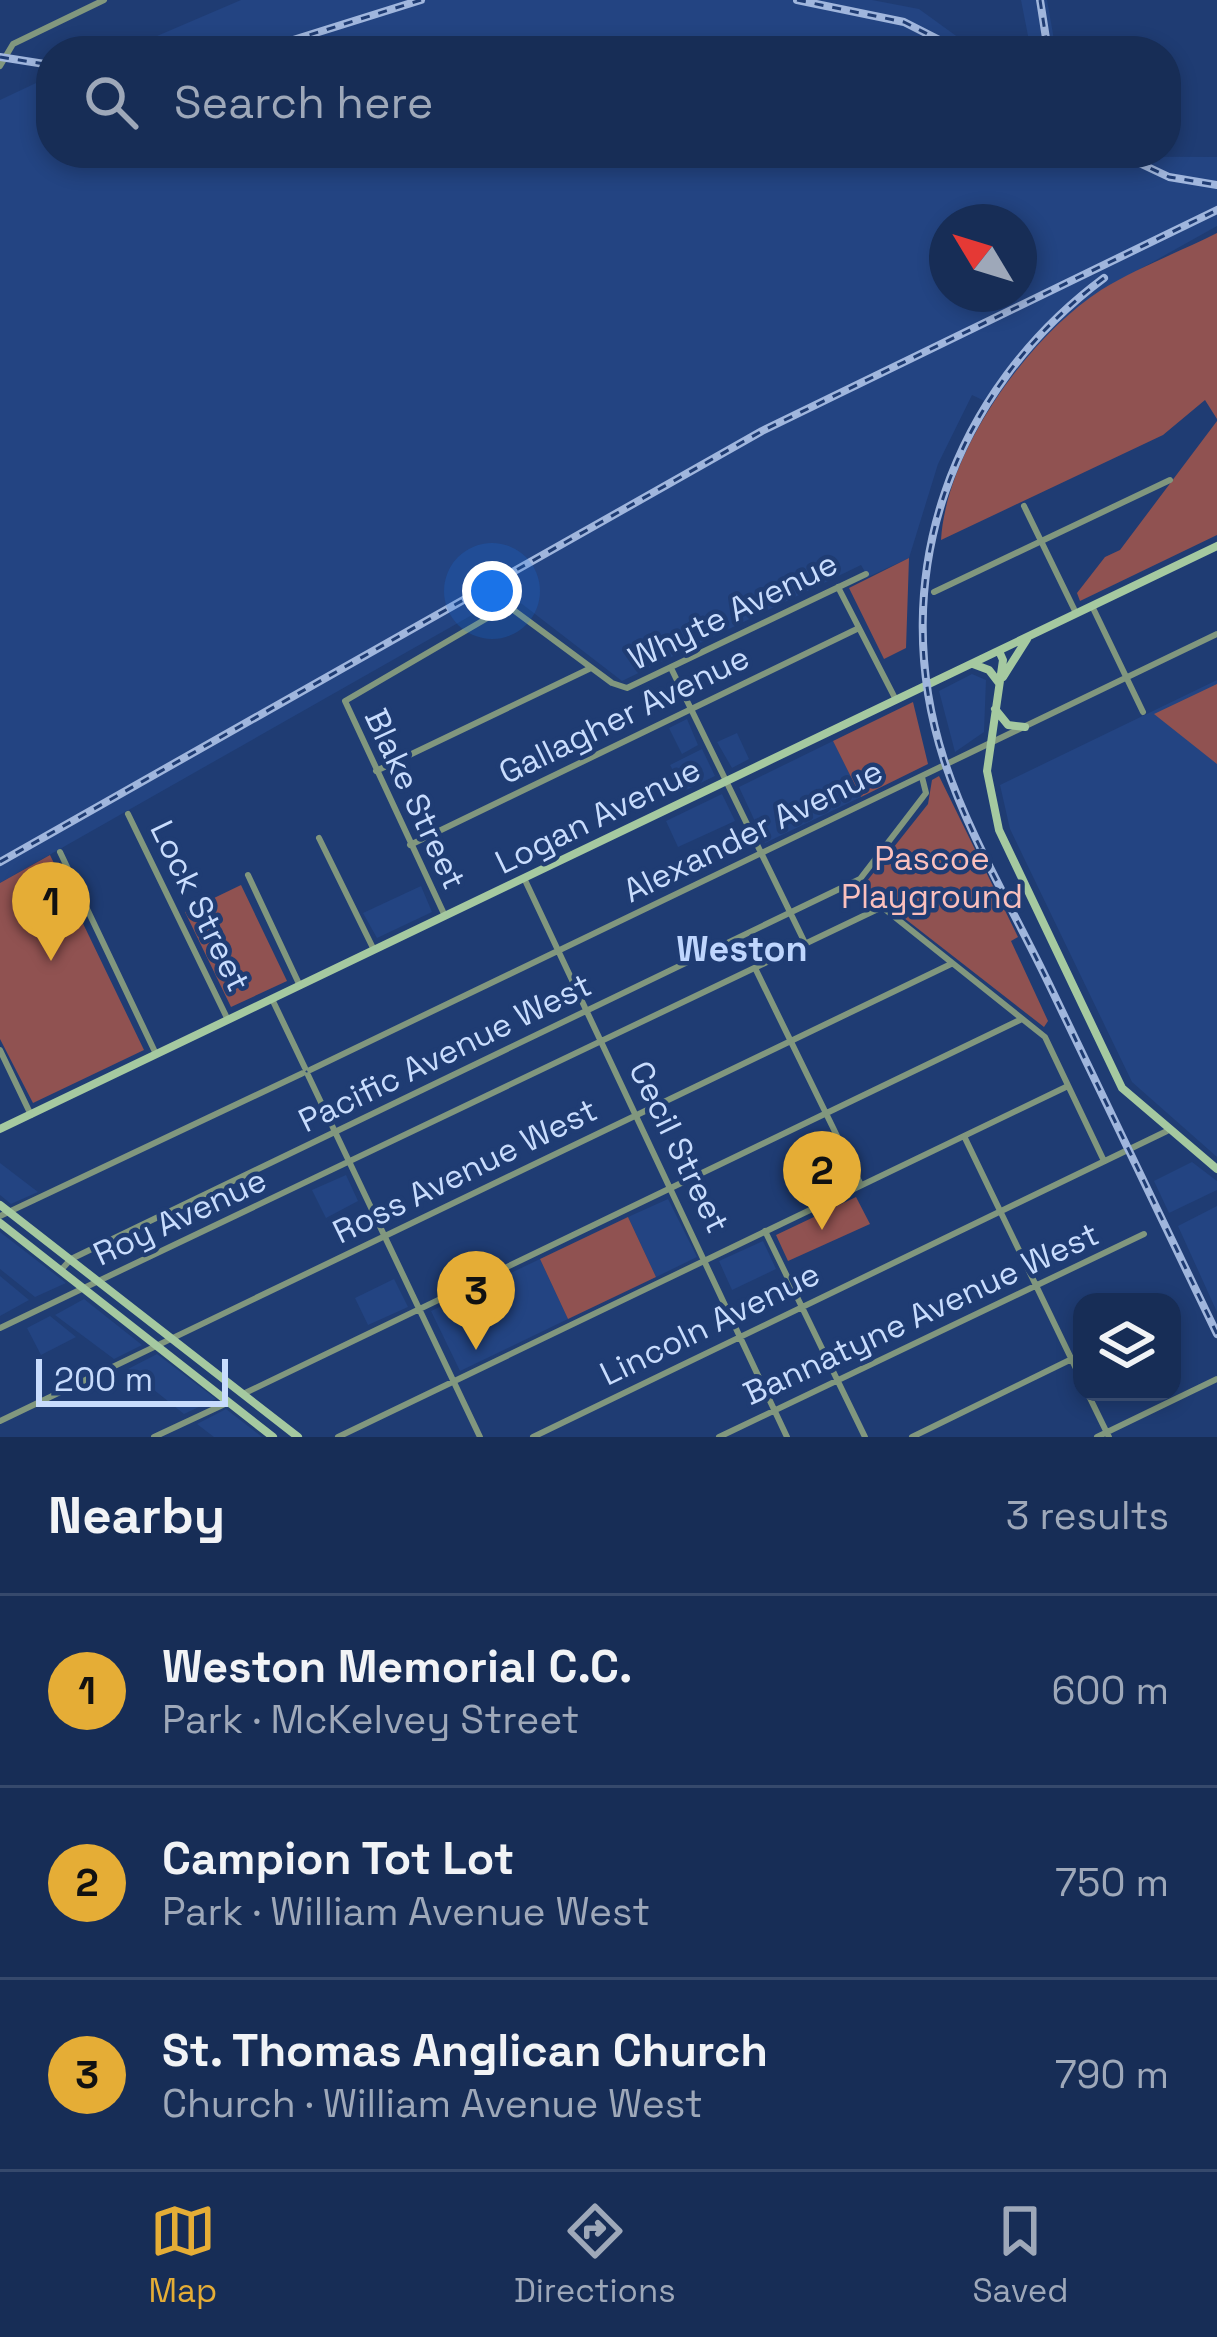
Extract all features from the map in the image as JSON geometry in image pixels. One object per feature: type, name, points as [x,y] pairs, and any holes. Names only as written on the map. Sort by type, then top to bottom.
[{"type":"main road","name":"Logan Avenue","points":[[0,1130],[1217,546]]},
{"type":"main road","points":[[999,684],[1028,636]]},
{"type":"main road","points":[[998,651],[1003,659],[988,789],[1002,838],[1122,1088],[1217,1169]]},
{"type":"main road","points":[[972,664],[989,670],[999,684]]},
{"type":"main road","points":[[995,709],[1007,725],[1025,727]]},
{"type":"main road","points":[[2,1214],[71,1259],[298,1437]]},
{"type":"main road","points":[[2,1214],[61,1270],[273,1437]]},
{"type":"street","points":[[0,66],[4,48],[104,0]]},
{"type":"street","points":[[934,592],[1170,480]]},
{"type":"street","points":[[1024,506],[1076,613]]},
{"type":"street","name":"Whyte Avenue","points":[[591,668],[621,688],[866,574]]},
{"type":"street","points":[[838,587],[896,700]]},
{"type":"street","points":[[1092,606],[1143,712]]},
{"type":"street","name":"Blake Street","points":[[445,916],[344,701],[513,607],[591,668]]},
{"type":"street","name":"Gallagher Avenue","points":[[410,845],[859,628]]},
{"type":"street","name":"Alexander Avenue","points":[[2,1214],[1217,634]]},
{"type":"street","points":[[670,667],[806,945]]},
{"type":"street","points":[[376,771],[591,668]]},
{"type":"street","points":[[922,777],[926,793],[852,883],[1045,1037],[1104,1161]]},
{"type":"street","name":"Lock Street","points":[[128,814],[229,1020]]},
{"type":"street","points":[[319,838],[374,950]]},
{"type":"street","points":[[60,852],[157,1054]]},
{"type":"street","points":[[248,875],[300,986]]},
{"type":"street","name":"Cecil Street","points":[[524,878],[778,1408],[787,1437]]},
{"type":"street","name":"Pacific Avenue West","points":[[61,1270],[71,1259],[852,883]]},
{"type":"street","name":"Roy Avenue","points":[[85,1288],[880,908]]},
{"type":"street","name":"Ross Avenue West","points":[[0,1421],[952,964]]},
{"type":"street","points":[[756,970],[862,1185]]},
{"type":"street","points":[[272,999],[480,1437]]},
{"type":"street","points":[[243,1394],[1022,1019]]},
{"type":"street","points":[[0,1050],[31,1115]]},
{"type":"street","points":[[338,1437],[1068,1086]]},
{"type":"street","name":"Lincoln Avenue","points":[[533,1437],[1167,1130]]},
{"type":"street","points":[[912,1437],[1072,1358],[964,1136]]},
{"type":"street","points":[[765,1231],[865,1437]]},
{"type":"street","name":"Bannatyne Avenue West","points":[[718,1437],[1144,1234]]},
{"type":"street","points":[[0,1328],[85,1288]]},
{"type":"street","points":[[1097,1437],[1217,1379]]},
{"type":"street","points":[[1091,1401],[1108,1435]]},
{"type":"street","points":[[154,1437],[229,1402]]},
{"type":"shaded area","points":[[241,0],[872,0],[919,9],[956,36],[157,36]]},
{"type":"shaded area","points":[[1021,0],[1047,0],[1053,36],[1028,36]]},
{"type":"shaded area","points":[[36,83],[36,168],[1181,168],[1181,157],[1217,157],[1217,226],[1099,292],[1044,341],[993,405],[972,395],[938,464],[909,558],[868,577],[861,565],[622,681],[509,594],[0,883],[0,100]]},
{"type":"shaded area","points":[[972,674],[986,680],[984,732],[955,752],[939,691]]},
{"type":"shaded area","points":[[1217,680],[1217,1157],[1132,1082],[1010,829],[1000,785]]},
{"type":"shaded area","points":[[687,719],[698,745],[682,754],[669,728]]},
{"type":"shaded area","points":[[737,733],[749,759],[732,768],[717,742]]},
{"type":"shaded area","points":[[833,741],[861,797],[765,843],[739,787]]},
{"type":"shaded area","points":[[702,749],[715,776],[684,791],[670,765]]},
{"type":"shaded area","points":[[722,794],[735,821],[678,847],[666,821]]},
{"type":"shaded area","points":[[421,886],[432,912],[377,938],[363,913]]},
{"type":"shaded area","points":[[1192,1162],[1217,1181],[1217,1190],[1169,1213],[1154,1181]]},
{"type":"shaded area","points":[[0,1163],[38,1192],[11,1204],[0,1195]]},
{"type":"shaded area","points":[[346,1175],[358,1201],[326,1218],[312,1190]]},
{"type":"shaded area","points":[[668,1199],[697,1257],[656,1277],[628,1217]]},
{"type":"shaded area","points":[[1217,1206],[1217,1312],[1178,1226]]},
{"type":"shaded area","points":[[0,1232],[66,1283],[35,1297],[0,1269]]},
{"type":"shaded area","points":[[763,1241],[776,1269],[732,1290],[719,1261]]},
{"type":"shaded area","points":[[540,1259],[568,1319],[460,1371],[431,1311]]},
{"type":"shaded area","points":[[0,1276],[29,1300],[0,1316]]},
{"type":"shaded area","points":[[394,1279],[408,1307],[368,1325],[355,1298]]},
{"type":"shaded area","points":[[84,1299],[142,1345],[114,1359],[55,1315]]},
{"type":"shaded area","points":[[50,1316],[76,1337],[41,1355],[27,1328]]},
{"type":"shaded area","points":[[157,1354],[216,1399],[184,1414],[128,1369]]},
{"type":"shaded area","points":[[226,1409],[262,1437],[214,1437],[197,1424]]},
{"type":"green space","points":[[1217,233],[1217,419],[1205,400],[1163,435],[941,540],[946,506],[975,435],[1046,337],[1101,290]]},
{"type":"green space","points":[[1217,421],[1217,535],[1080,601],[1077,593],[1105,557],[1120,550]]},
{"type":"green space","points":[[909,558],[906,648],[884,659],[849,588]]},
{"type":"green space","points":[[1217,684],[1217,764],[1154,714]]},
{"type":"green space","points":[[913,702],[928,764],[861,797],[833,741]]},
{"type":"green space","name":"Pascoe Playground","points":[[939,776],[1018,937],[1011,941],[1048,1021],[1044,1027],[863,886],[928,804],[932,780]]},
{"type":"green space","points":[[50,855],[144,1050],[33,1103],[0,1039],[0,883]]},
{"type":"green space","points":[[241,885],[287,981],[231,1007],[185,912]]},
{"type":"green space","points":[[856,1197],[870,1224],[788,1261],[776,1235]]},
{"type":"green space","points":[[628,1217],[656,1277],[568,1319],[540,1259]]},
{"type":"railway","points":[[306,36],[421,0]]},
{"type":"railway","points":[[797,0],[904,22],[932,36]]},
{"type":"railway","points":[[1040,0],[1046,36]]},
{"type":"railway","points":[[0,57],[36,63]]},
{"type":"railway","points":[[1150,168],[1169,177],[1217,185]]},
{"type":"railway","points":[[0,862],[762,431],[1217,210]]},
{"type":"railway","points":[[1104,278],[1051,324],[1007,375],[971,432],[945,493],[929,557],[923,623],[928,691],[944,760],[966,816],[1217,1334]]},
{"type":"place","name":"Weston Memorial C.C.","points":[[51,961]]},
{"type":"place","name":"Campion Tot Lot","points":[[822,1230]]},
{"type":"place","name":"St. Thomas Anglican Church","points":[[476,1350]]},
{"type":"district","name":"Weston","points":[[742,949]]}]
